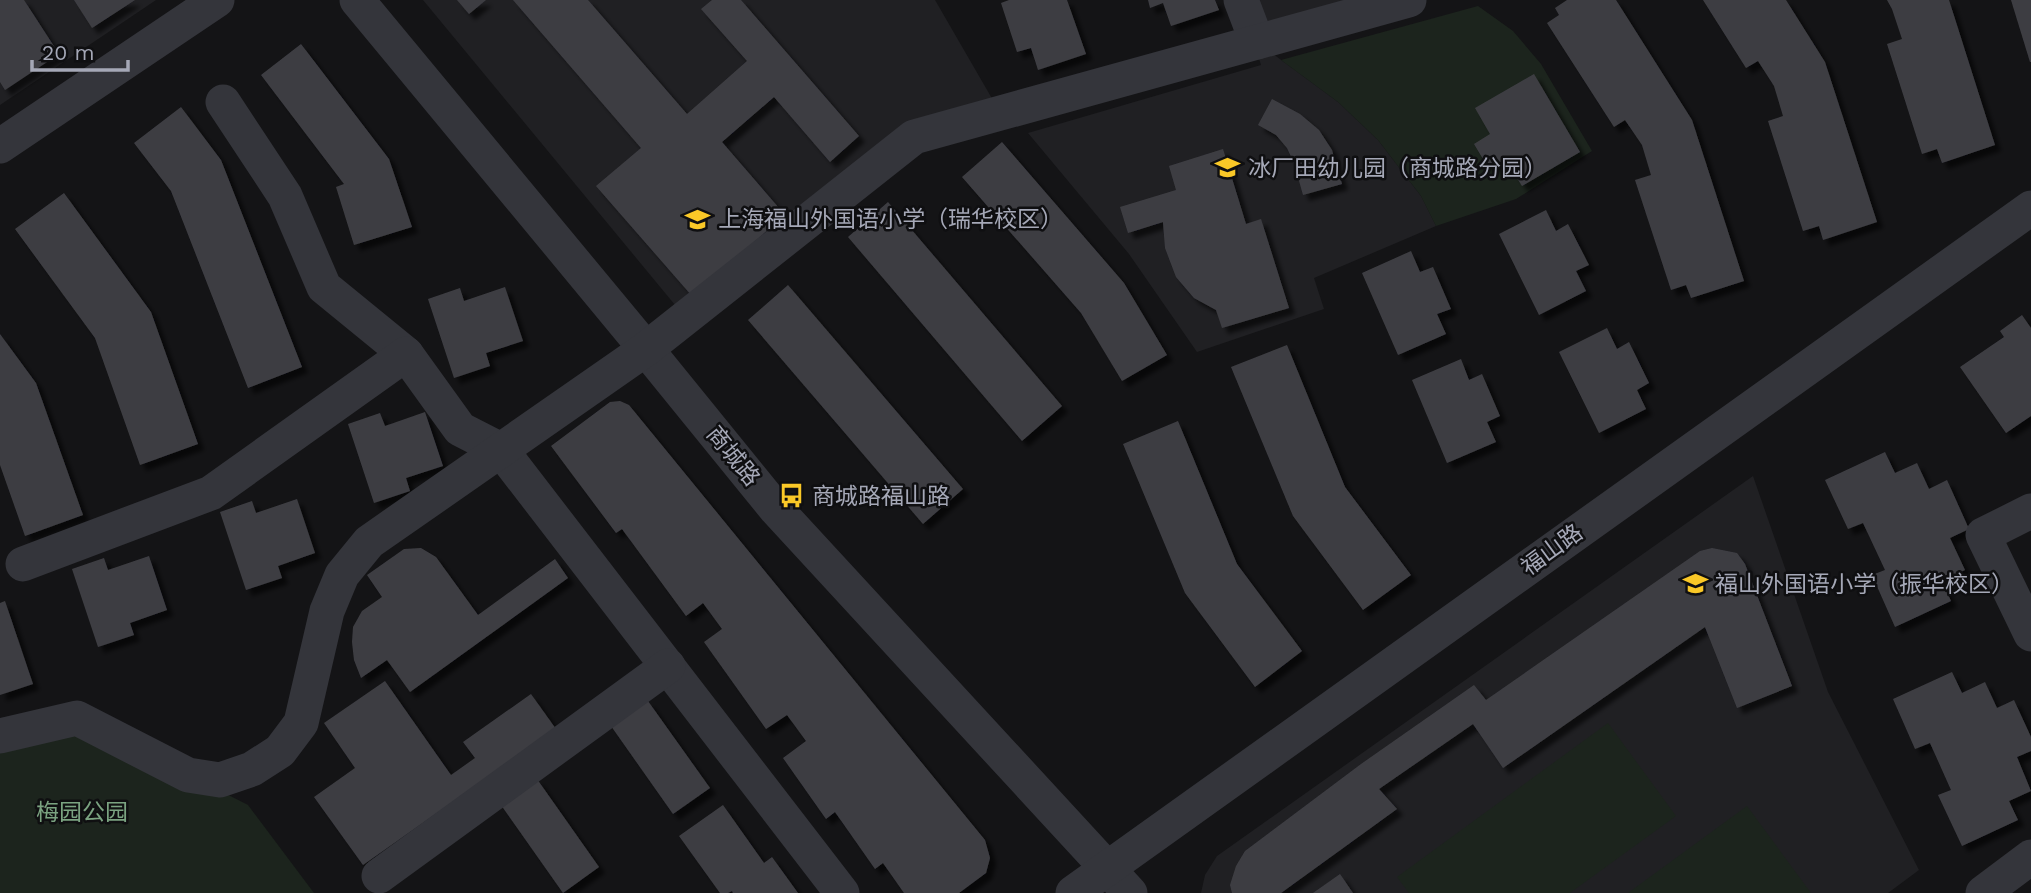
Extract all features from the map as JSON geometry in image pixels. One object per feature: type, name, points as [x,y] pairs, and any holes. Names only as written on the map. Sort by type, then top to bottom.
[{"type":"street","points":[[0,146],[217,0]]},
{"type":"street","name":"商城路","points":[[357,0],[776,509],[1119,881]]},
{"type":"street","points":[[1241,0],[1257,42]]},
{"type":"street","points":[[0,736],[77,718],[188,775],[220,780],[252,769],[280,751],[301,723],[327,611],[342,575],[369,542],[646,349],[914,137],[1409,0]]},
{"type":"street","points":[[223,102],[285,196],[324,287],[406,354],[460,429],[501,450],[842,893]]},
{"type":"street","name":"福山路","points":[[1073,893],[1119,881],[2031,208]]},
{"type":"street","points":[[23,564],[211,493],[406,354]]},
{"type":"street","points":[[2031,511],[1983,535],[2031,634]]},
{"type":"street","points":[[379,876],[668,666]]},
{"type":"street","points":[[1983,893],[2031,857]]},
{"type":"shaded area","points":[[0,0],[156,0],[0,105]]},
{"type":"shaded area","name":"上海福山外国语小学（瑞华校区）","points":[[423,0],[935,0],[994,102],[680,311]]},
{"type":"shaded area","name":"冰厂田幼儿园（商城路分园）","points":[[1241,0],[1350,0],[1257,42],[1338,102],[1378,140],[1421,196],[1436,226],[1314,278],[1324,309],[1197,352],[1129,254],[1028,133],[1261,65]]},
{"type":"shaded area","name":"福山外国语小学（振华校区）","points":[[1753,476],[1828,692],[1919,870],[1888,893],[1201,893],[1205,875],[1217,856]]},
{"type":"green space","points":[[1478,6],[1513,31],[1541,64],[1592,151],[1516,199],[1436,226],[1421,196],[1378,140],[1338,102],[1281,60]]},
{"type":"green space","name":"梅园公园","points":[[77,718],[248,805],[314,893],[0,893],[0,736]]},
{"type":"green space","points":[[1608,723],[1676,816],[1570,893],[1409,893],[1397,877]]},
{"type":"green space","points":[[1747,806],[1811,893],[1628,893]]},
{"type":"building","points":[[0,0],[24,0],[59,54],[5,90],[0,82]]},
{"type":"building","points":[[74,0],[135,0],[92,28]]},
{"type":"building","points":[[457,0],[486,0],[469,14]]},
{"type":"building","points":[[513,0],[588,0],[687,114],[747,61],[701,9],[712,0],[741,0],[859,136],[830,162],[774,97],[722,142],[785,215],[692,296],[596,186],[641,148]]},
{"type":"building","points":[[1009,0],[1067,0],[1086,54],[1038,70],[1031,48],[1017,52],[1001,3]]},
{"type":"building","points":[[1148,0],[1215,0],[1219,10],[1171,26],[1163,3],[1150,8]]},
{"type":"building","points":[[1567,0],[1616,0],[1692,120],[1744,281],[1691,298],[1686,285],[1671,290],[1635,180],[1651,175],[1642,145],[1625,120],[1614,127],[1547,23],[1559,15],[1555,8]]},
{"type":"building","points":[[1703,0],[1786,0],[1825,62],[1877,222],[1823,240],[1819,226],[1803,231],[1768,121],[1783,116],[1774,86],[1758,61],[1746,68]]},
{"type":"building","points":[[1887,0],[1949,0],[1995,145],[1942,163],[1937,149],[1922,154],[1887,44],[1902,39]]},
{"type":"building","points":[[2011,0],[2031,0],[2031,62],[2030,62]]},
{"type":"building","points":[[301,44],[389,159],[412,227],[354,245],[336,187],[344,184],[261,75]]},
{"type":"building","points":[[1534,74],[1580,152],[1522,186],[1505,159],[1489,169],[1474,144],[1490,134],[1475,108]]},
{"type":"building","points":[[1272,99],[1300,114],[1319,130],[1332,150],[1342,184],[1303,195],[1287,148],[1276,135],[1258,125]]},
{"type":"building","points":[[181,107],[221,160],[302,367],[248,388],[171,191],[134,143]]},
{"type":"building","points":[[1002,142],[1124,283],[1167,355],[1122,381],[1081,313],[962,177]]},
{"type":"building","points":[[1223,149],[1246,224],[1261,219],[1289,308],[1222,328],[1216,310],[1194,298],[1176,277],[1165,248],[1163,222],[1128,233],[1120,207],[1176,190],[1169,166]]},
{"type":"building","points":[[64,193],[151,312],[198,444],[140,465],[95,338],[15,229]]},
{"type":"building","points":[[888,202],[1062,406],[1022,441],[848,237]]},
{"type":"building","points":[[1546,210],[1556,231],[1568,224],[1589,265],[1576,271],[1586,291],[1539,315],[1499,234]]},
{"type":"building","points":[[1411,251],[1420,272],[1433,267],[1451,309],[1437,314],[1446,334],[1398,355],[1362,273]]},
{"type":"building","points":[[788,285],[963,489],[923,524],[748,320]]},
{"type":"building","points":[[505,287],[523,341],[486,353],[490,366],[454,378],[428,299],[460,288],[464,301]]},
{"type":"building","points":[[2022,315],[2031,328],[2031,416],[2006,433],[1960,367],[2004,337],[2000,331]]},
{"type":"building","points":[[1607,328],[1617,349],[1629,342],[1649,383],[1637,390],[1646,409],[1599,433],[1559,352]]},
{"type":"building","points":[[0,334],[36,383],[83,515],[25,536],[0,465]]},
{"type":"building","points":[[1287,345],[1345,487],[1411,575],[1363,610],[1293,516],[1231,367]]},
{"type":"building","points":[[1461,359],[1469,380],[1482,374],[1500,416],[1487,422],[1496,442],[1447,463],[1412,380]]},
{"type":"building","points":[[620,401],[629,405],[985,840],[990,858],[986,873],[959,893],[904,893],[883,863],[875,869],[835,812],[826,819],[783,758],[806,741],[787,715],[766,729],[704,642],[722,629],[703,603],[686,616],[622,529],[616,533],[551,446],[610,402]]},
{"type":"building","points":[[425,412],[443,466],[406,478],[410,491],[374,503],[348,424],[380,413],[385,426]]},
{"type":"building","points":[[1178,421],[1237,564],[1302,651],[1255,687],[1185,593],[1123,444]]},
{"type":"building","points":[[1885,452],[1895,473],[1917,463],[1929,489],[1947,480],[1969,529],[1950,538],[1965,570],[1942,581],[1951,601],[1895,627],[1872,575],[1885,570],[1863,523],[1848,529],[1825,480]]},
{"type":"building","points":[[297,499],[315,553],[278,566],[282,578],[246,590],[220,512],[252,501],[256,513]]},
{"type":"building","points":[[421,548],[436,557],[478,615],[555,559],[568,578],[410,692],[387,660],[361,678],[354,660],[353,627],[362,611],[382,597],[367,575],[404,549]]},
{"type":"building","points":[[1712,548],[1737,553],[1745,564],[1792,686],[1737,708],[1705,627],[1503,768],[1473,724],[1379,789],[1397,809],[1281,893],[1232,893],[1230,885],[1236,866],[1245,851],[1361,764],[1474,685],[1486,700],[1700,551]]},
{"type":"building","points":[[149,556],[167,610],[130,623],[134,635],[98,647],[72,569],[104,558],[108,570]]},
{"type":"building","points":[[5,601],[33,684],[0,695],[0,603]]},
{"type":"building","points":[[1952,672],[1962,693],[1985,682],[1997,708],[2014,700],[2031,737],[2031,751],[2017,757],[2031,791],[2009,801],[2018,820],[1962,846],[1938,795],[1951,790],[1930,743],[1915,749],[1893,699]]},
{"type":"building","points":[[385,681],[451,775],[475,758],[463,742],[531,694],[556,729],[363,865],[314,797],[355,768],[324,723]]},
{"type":"building","points":[[648,701],[710,788],[673,814],[611,726]]},
{"type":"building","points":[[537,779],[599,867],[563,893],[501,805]]},
{"type":"building","points":[[723,805],[764,863],[772,857],[798,893],[720,893],[679,836]]},
{"type":"building","points":[[1340,874],[1353,893],[1313,893]]},
{"type":"place","name":"冰厂田幼儿园（商城路分园）","points":[[1228,168]]},
{"type":"place","name":"上海福山外国语小学（瑞华校区）","points":[[698,219]]},
{"type":"place","name":"商城路福山路","points":[[792,496]]},
{"type":"place","name":"福山外国语小学（振华校区）","points":[[1695,584]]}]
